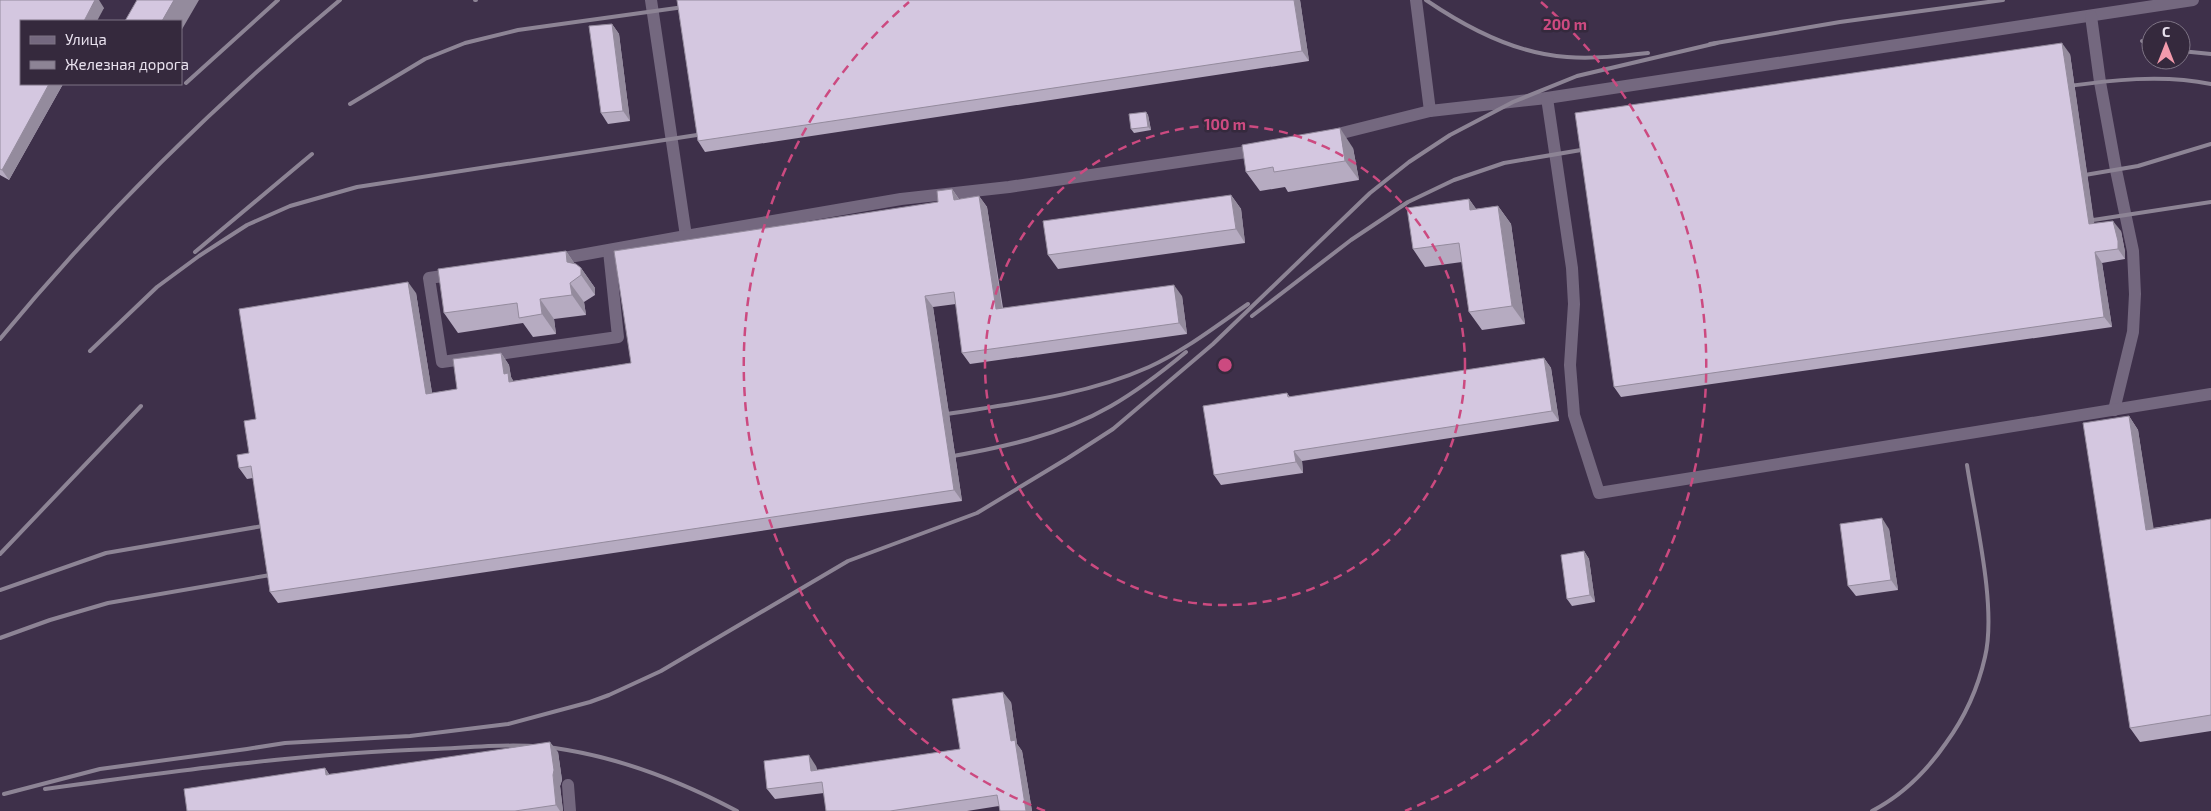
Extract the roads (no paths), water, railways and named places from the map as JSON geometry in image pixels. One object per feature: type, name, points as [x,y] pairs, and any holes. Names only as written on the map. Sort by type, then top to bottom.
[{"type":"lane","points":[[650,0],[686,236]]},
{"type":"lane","points":[[1416,0],[1430,111]]},
{"type":"lane","points":[[1311,141],[1430,111],[1547,98],[2193,0]]},
{"type":"lane","points":[[2091,16],[2114,160],[2133,251],[2135,294],[2133,332],[2114,410]]},
{"type":"lane","points":[[1547,98],[1572,268],[1574,304],[1570,365],[1574,415],[1599,493],[2211,394]]},
{"type":"lane","points":[[543,261],[900,199],[1009,187],[1273,148]]},
{"type":"lane","points":[[467,272],[429,278],[442,362],[618,337],[609,251]]},
{"type":"lane","points":[[568,785],[570,811]]},
{"type":"railway","points":[[186,83],[278,0]]},
{"type":"railway","points":[[0,339],[79,248],[162,162],[249,79],[340,0]]},
{"type":"railway","points":[[1426,0],[1475,30],[1530,51],[1577,58],[1648,53]]},
{"type":"railway","points":[[1710,44],[1840,22],[2003,0]]},
{"type":"railway","points":[[350,104],[425,59],[465,43],[518,30],[691,6]]},
{"type":"railway","points":[[4,794],[100,769],[285,743],[410,736],[508,724],[609,695],[661,671],[848,561],[977,513],[1113,429],[1213,344],[1370,193],[1409,162],[1450,135],[1513,102],[1577,76],[1717,43]]},
{"type":"railway","points":[[2191,52],[2211,54]]},
{"type":"railway","points":[[2062,87],[2136,79],[2174,79],[2211,84]]},
{"type":"railway","points":[[90,351],[157,287],[199,256],[247,225],[290,206],[357,187],[710,133]]},
{"type":"railway","points":[[2073,177],[2138,166],[2211,144]]},
{"type":"railway","points":[[1252,316],[1351,240],[1408,202],[1454,180],[1504,163],[1593,148]]},
{"type":"railway","points":[[195,252],[312,154]]},
{"type":"railway","points":[[2080,222],[2211,202]]},
{"type":"railway","points":[[935,416],[1071,393],[1124,377],[1175,354],[1248,304]]},
{"type":"railway","points":[[942,458],[1029,440],[1071,425],[1121,400],[1186,352]]},
{"type":"railway","points":[[0,554],[141,406]]},
{"type":"railway","points":[[1872,811],[1904,790],[1938,754],[1965,713],[1982,669],[1988,637],[1987,588],[1967,465]]},
{"type":"railway","points":[[0,590],[106,553],[274,524]]},
{"type":"railway","points":[[0,638],[50,620],[108,603],[282,573]]},
{"type":"railway","points":[[45,789],[191,769],[337,754],[484,746],[534,746],[589,754],[633,766],[696,791],[737,811]]}]
